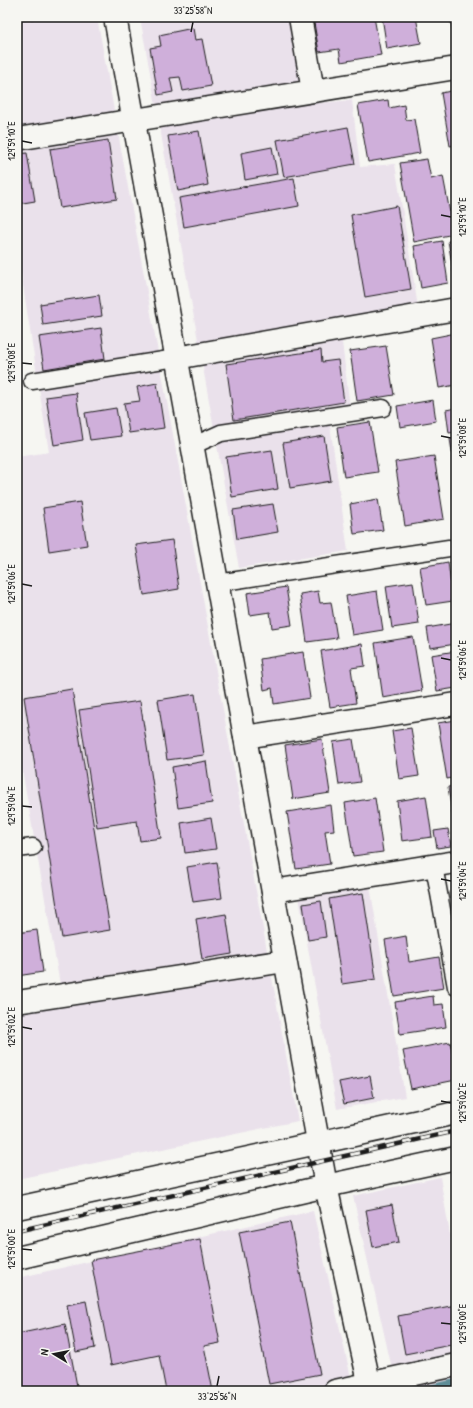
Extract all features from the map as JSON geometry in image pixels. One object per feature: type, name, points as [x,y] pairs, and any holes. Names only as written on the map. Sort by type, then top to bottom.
[{"type":"street","points":[[115,17],[326,1186],[370,1387]]},
{"type":"street","points":[[300,17],[313,91]]},
{"type":"street","points":[[17,138],[456,68]]},
{"type":"street","points":[[176,358],[456,309]]},
{"type":"street","points":[[245,737],[456,704]]},
{"type":"street","points":[[273,891],[456,862]]},
{"type":"street","points":[[17,1002],[285,961]]},
{"type":"street","points":[[17,1208],[456,1113]]},
{"type":"street","points":[[17,1258],[326,1186],[456,1158]]},
{"type":"street","points":[[335,1391],[370,1387],[456,1364]]},
{"type":"lane","points":[[32,380],[176,358]]},
{"type":"lane","points":[[192,446],[221,432],[383,408]]},
{"type":"lane","points":[[217,583],[449,548]]},
{"type":"lane","points":[[17,849],[33,847]]},
{"type":"lane","points":[[434,866],[456,987]]},
{"type":"shaded area","points":[[17,17],[97,17],[298,1121],[17,1179],[17,1014],[64,1007],[17,741],[17,457],[49,452],[17,247]]},
{"type":"shaded area","points":[[140,17],[293,17],[307,104],[352,100],[360,167],[395,164],[421,326],[342,342],[350,408],[328,411],[348,551],[239,568]]},
{"type":"shaded area","points":[[370,886],[405,1097],[337,1109],[299,898]]},
{"type":"shaded area","points":[[440,1177],[452,1246],[456,1246],[456,1391],[397,1391],[353,1196]]},
{"type":"shaded area","points":[[313,1211],[354,1391],[17,1391],[17,1278]]},
{"type":"building","points":[[17,17],[45,17],[17,21]]},
{"type":"building","points":[[313,17],[374,17],[381,55],[341,62],[339,49],[319,52]]},
{"type":"building","points":[[382,17],[416,17],[421,43],[387,49]]},
{"type":"building","points":[[450,17],[456,17],[456,33],[453,33]]},
{"type":"building","points":[[193,28],[195,40],[202,39],[211,86],[183,91],[180,77],[170,78],[173,92],[158,95],[150,48],[161,46],[159,35]]},
{"type":"building","points":[[456,90],[456,145],[450,146],[441,93]]},
{"type":"building","points":[[388,100],[389,108],[404,105],[406,120],[414,119],[420,153],[368,162],[358,105]]},
{"type":"building","points":[[348,127],[355,164],[284,177],[277,140]]},
{"type":"building","points":[[199,131],[208,185],[178,191],[168,136]]},
{"type":"building","points":[[108,140],[117,199],[60,208],[50,149]]},
{"type":"building","points":[[272,147],[277,174],[245,180],[241,153]]},
{"type":"building","points":[[27,153],[35,201],[17,204],[17,154]]},
{"type":"building","points":[[427,159],[431,179],[443,176],[454,234],[414,242],[400,163]]},
{"type":"building","points":[[294,178],[299,206],[184,227],[179,198]]},
{"type":"building","points":[[397,206],[411,289],[365,297],[351,215]]},
{"type":"building","points":[[456,240],[456,287],[448,241]]},
{"type":"building","points":[[442,241],[448,283],[421,288],[414,246]]},
{"type":"building","points":[[99,295],[102,316],[43,325],[40,304]]},
{"type":"building","points":[[101,328],[105,359],[44,369],[39,337]]},
{"type":"building","points":[[456,333],[456,385],[439,388],[431,338]]},
{"type":"building","points":[[386,346],[394,395],[357,401],[350,351]]},
{"type":"building","points":[[321,350],[322,362],[338,360],[344,402],[234,420],[226,364]]},
{"type":"building","points":[[157,383],[164,428],[129,433],[124,403],[140,401],[137,387]]},
{"type":"building","points":[[76,393],[83,440],[54,445],[46,397]]},
{"type":"building","points":[[433,400],[436,421],[400,427],[397,406]]},
{"type":"building","points":[[116,408],[121,436],[90,440],[85,413]]},
{"type":"building","points":[[456,408],[456,432],[449,433],[446,410]]},
{"type":"building","points":[[370,422],[378,472],[344,477],[337,427]]},
{"type":"building","points":[[324,436],[331,481],[290,488],[283,443]]},
{"type":"building","points":[[456,438],[456,458],[453,458],[450,439]]},
{"type":"building","points":[[272,450],[278,489],[232,497],[226,457]]},
{"type":"building","points":[[434,456],[444,519],[405,526],[395,462]]},
{"type":"building","points":[[378,499],[383,530],[354,534],[350,504]]},
{"type":"building","points":[[80,502],[87,545],[49,551],[43,508]]},
{"type":"building","points":[[273,504],[278,532],[237,539],[233,510]]},
{"type":"building","points":[[172,540],[179,589],[144,595],[136,545]]},
{"type":"building","points":[[448,562],[453,601],[426,605],[420,567]]},
{"type":"building","points":[[413,582],[419,624],[392,628],[386,586]]},
{"type":"building","points":[[286,587],[292,625],[272,628],[270,612],[250,615],[247,593]]},
{"type":"building","points":[[318,591],[320,603],[331,602],[337,638],[307,642],[300,594]]},
{"type":"building","points":[[377,591],[383,630],[352,635],[346,596]]},
{"type":"building","points":[[456,623],[456,644],[430,648],[427,628]]},
{"type":"building","points":[[413,637],[422,691],[383,698],[375,643]]},
{"type":"building","points":[[362,644],[365,666],[351,668],[356,703],[330,707],[321,651]]},
{"type":"building","points":[[456,651],[456,688],[437,691],[431,655]]},
{"type":"building","points":[[303,652],[310,698],[274,704],[272,688],[264,690],[260,659]]},
{"type":"building","points":[[72,689],[110,930],[62,938],[24,697]]},
{"type":"building","points":[[195,694],[204,755],[167,760],[158,700]]},
{"type":"building","points":[[140,701],[161,838],[140,841],[137,821],[97,827],[79,710]]},
{"type":"building","points":[[456,720],[456,777],[447,779],[438,723]]},
{"type":"building","points":[[411,728],[419,776],[399,779],[392,731]]},
{"type":"building","points":[[322,739],[330,793],[293,799],[285,745]]},
{"type":"building","points":[[353,739],[360,782],[339,785],[333,742]]},
{"type":"building","points":[[206,761],[212,803],[178,808],[172,767]]},
{"type":"building","points":[[17,782],[21,808],[17,809]]},
{"type":"building","points":[[456,786],[456,838],[448,787]]},
{"type":"building","points":[[426,796],[432,837],[402,841],[397,801]]},
{"type":"building","points":[[375,798],[383,852],[353,856],[345,803]]},
{"type":"building","points":[[331,805],[334,830],[325,831],[330,864],[296,869],[287,812]]},
{"type":"building","points":[[211,818],[216,849],[185,853],[181,823]]},
{"type":"building","points":[[448,829],[451,846],[437,848],[434,831]]},
{"type":"building","points":[[217,862],[222,898],[193,902],[187,867]]},
{"type":"building","points":[[363,893],[376,979],[342,984],[329,899]]},
{"type":"building","points":[[321,901],[326,937],[308,940],[303,904]]},
{"type":"building","points":[[226,914],[232,954],[202,959],[196,919]]},
{"type":"building","points":[[37,930],[43,972],[17,976],[17,933]]},
{"type":"building","points":[[406,936],[409,962],[439,957],[444,988],[394,996],[385,940]]},
{"type":"building","points":[[433,996],[434,1005],[443,1004],[446,1027],[400,1034],[395,1002]]},
{"type":"building","points":[[450,1042],[456,1071],[456,1080],[411,1089],[403,1051]]},
{"type":"building","points":[[370,1076],[374,1098],[344,1104],[339,1082]]},
{"type":"building","points":[[456,1181],[456,1205],[452,1182]]},
{"type":"building","points":[[392,1205],[399,1242],[373,1247],[366,1210]]},
{"type":"building","points":[[290,1222],[320,1374],[269,1384],[239,1232]]},
{"type":"building","points":[[200,1239],[220,1343],[204,1346],[213,1391],[166,1391],[159,1355],[111,1365],[91,1260]]},
{"type":"building","points":[[86,1301],[95,1348],[76,1352],[67,1305]]},
{"type":"building","points":[[456,1305],[456,1344],[405,1354],[398,1316]]},
{"type":"building","points":[[65,1324],[78,1391],[17,1391],[17,1334]]},
{"type":"waterway","points":[[421,1391],[456,1383]]},
{"type":"railway","points":[[17,1231],[456,1131]]}]
